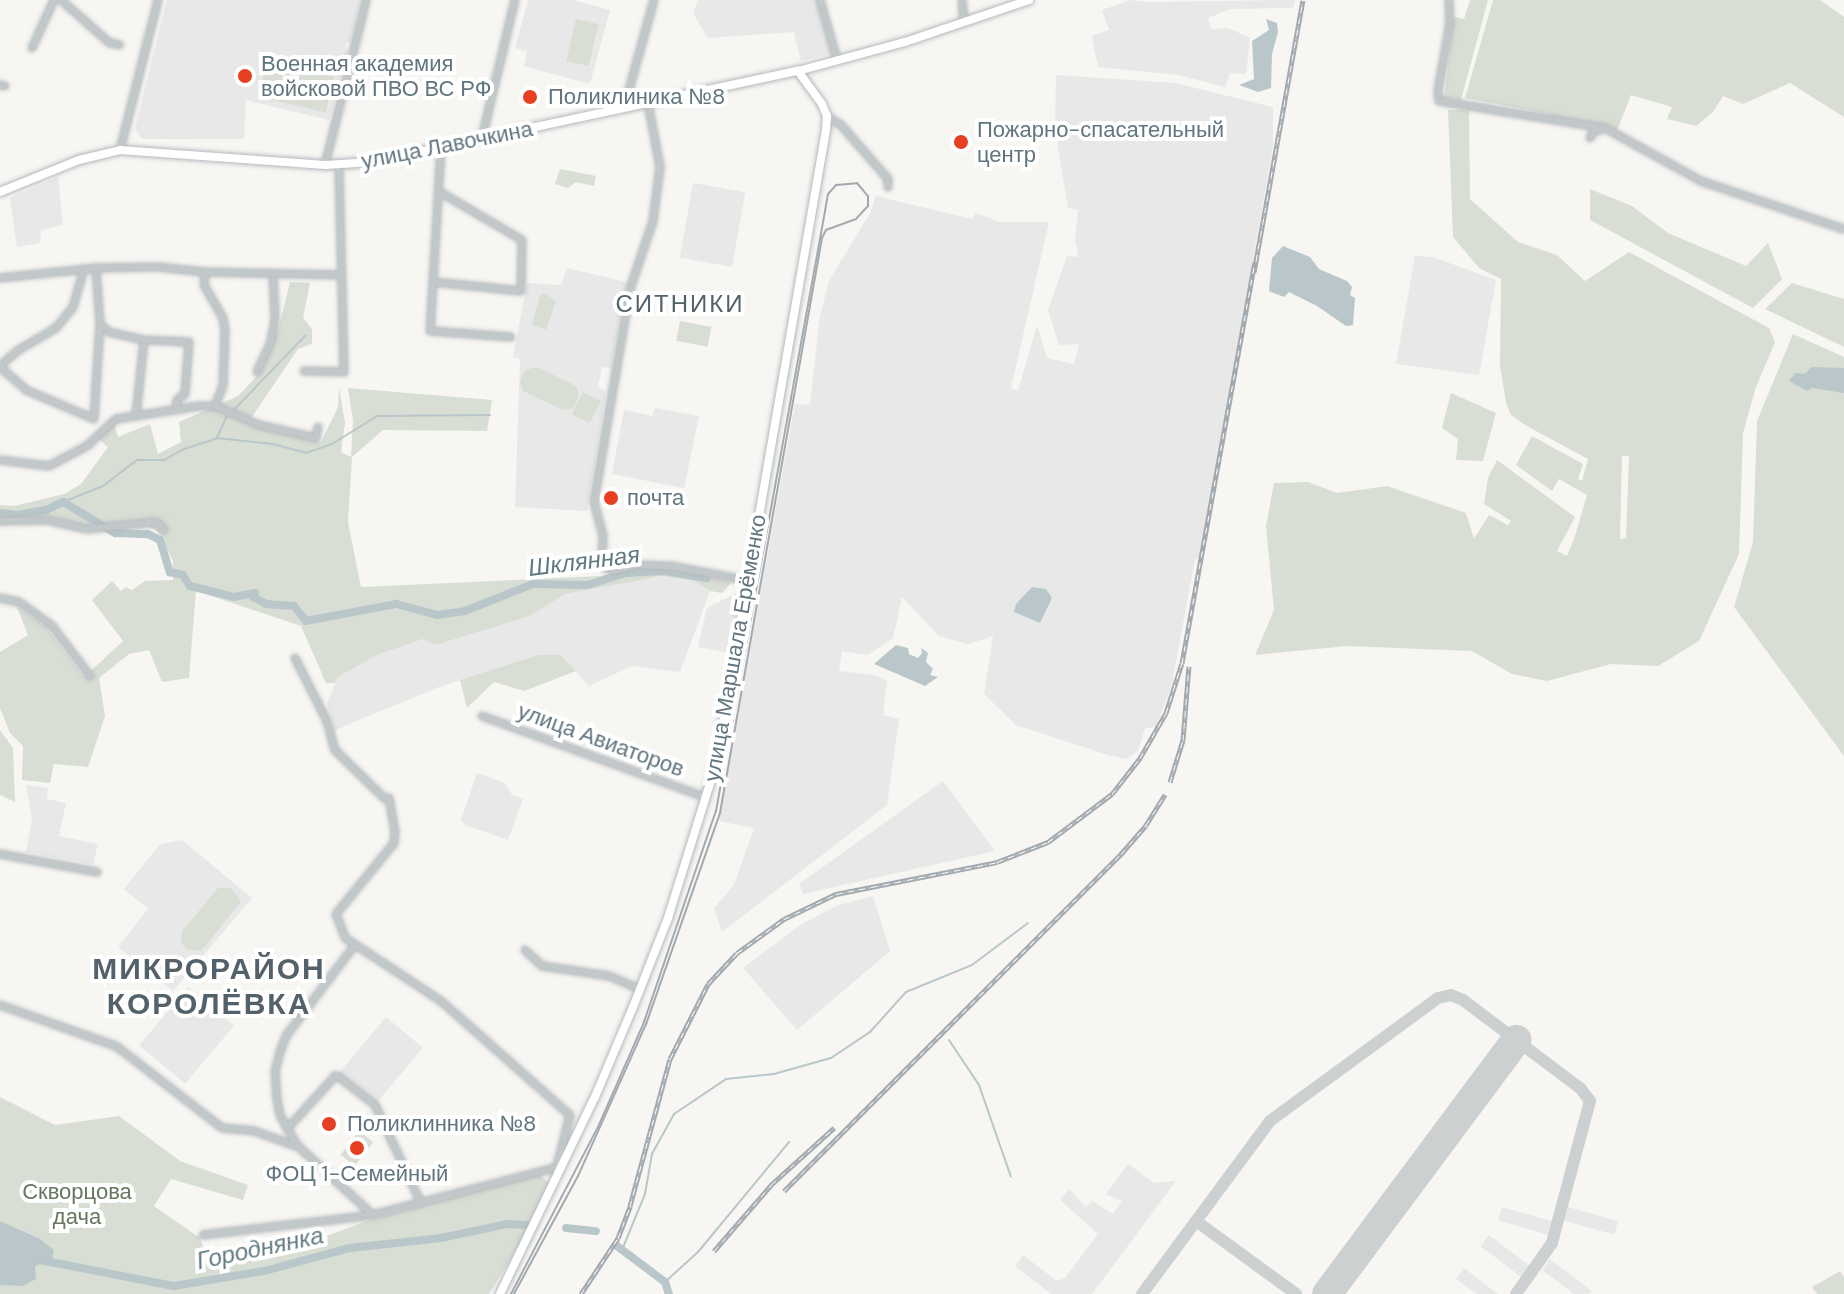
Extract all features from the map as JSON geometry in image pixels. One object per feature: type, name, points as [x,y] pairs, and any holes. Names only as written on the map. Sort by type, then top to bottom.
[{"type":"main road","name":"улица Лавочкина","points":[[0,192],[79,160],[120,150],[339,165],[441,148],[798,71],[1029,0]]},
{"type":"main road","points":[[798,71],[827,116]]},
{"type":"main road","name":"улица Маршала Ерёменко","points":[[500,1294],[640,989],[668,918],[707,798],[728,710],[789,322],[827,116]]},
{"type":"street","points":[[32,48],[54,0]]},
{"type":"street","points":[[61,0],[110,43],[120,45]]},
{"type":"street","points":[[120,150],[158,0]]},
{"type":"street","points":[[325,165],[366,0]]},
{"type":"street","points":[[482,138],[515,0]]},
{"type":"street","points":[[624,108],[654,0]]},
{"type":"street","points":[[820,0],[837,60]]},
{"type":"street","points":[[962,0],[964,22]]},
{"type":"street","points":[[1449,0],[1450,23],[1439,101],[1605,128],[1701,181],[1844,229]]},
{"type":"street","points":[[648,103],[660,167],[653,220],[630,289],[594,502],[603,535],[602,560],[606,568],[614,571],[637,565],[671,566],[749,581]]},
{"type":"street","points":[[827,116],[841,125],[888,179],[888,187]]},
{"type":"street","points":[[1590,138],[1593,132],[1605,128]]},
{"type":"street","points":[[441,148],[430,331],[511,337]]},
{"type":"street","points":[[304,371],[344,372],[339,165]]},
{"type":"street","points":[[433,282],[521,291],[522,240],[440,192]]},
{"type":"street","points":[[0,278],[96,268],[157,267],[205,272],[341,275]]},
{"type":"street","points":[[94,419],[100,324],[96,268]]},
{"type":"street","points":[[84,269],[78,299],[56,328],[17,351],[0,366],[26,390],[94,419],[215,406],[230,414],[316,438],[318,427]]},
{"type":"street","points":[[205,272],[204,285],[223,318],[225,330],[223,386],[215,406]]},
{"type":"street","points":[[257,372],[273,330],[273,274]]},
{"type":"street","points":[[100,324],[109,332],[144,340],[189,342],[185,394],[177,400],[176,410]]},
{"type":"street","points":[[136,416],[144,340]]},
{"type":"street","points":[[0,460],[30,465],[59,462],[87,446],[116,419]]},
{"type":"street","points":[[0,521],[47,520],[87,529],[157,522],[164,530]]},
{"type":"street","points":[[0,598],[19,602],[52,626],[90,676]]},
{"type":"street","points":[[203,1235],[373,1215],[559,1168],[570,1115],[441,1001],[345,938],[336,914],[394,843],[389,798],[384,798],[367,777],[335,750],[327,721],[295,658]]},
{"type":"street","name":"улица Авиаторов","points":[[482,716],[707,798]]},
{"type":"street","points":[[0,854],[97,872]]},
{"type":"street","points":[[354,946],[286,1036],[275,1072],[277,1099],[287,1129],[299,1147],[373,1215]]},
{"type":"street","points":[[525,950],[542,966],[609,976],[640,989]]},
{"type":"street","points":[[0,1005],[116,1046],[222,1128],[254,1131],[299,1147]]},
{"type":"street","points":[[287,1129],[335,1076],[339,1077],[375,1105],[421,1203]]},
{"type":"shaded area","name":"Военная академия войсковой ПВО ВС РФ","points":[[167,0],[361,0],[350,42],[345,44],[348,52],[329,120],[246,100],[244,139],[142,139],[135,129]]},
{"type":"shaded area","points":[[528,0],[573,0],[610,10],[590,84],[524,66],[527,51],[515,48]]},
{"type":"shaded area","points":[[698,0],[817,0],[833,53],[801,61],[794,32],[708,38],[693,13]]},
{"type":"shaded area","points":[[1131,0],[1295,0],[1293,8],[1230,9],[1208,18],[1211,29],[1228,28],[1250,38],[1246,74],[1230,73],[1225,87],[1178,75],[1098,67],[1092,36],[1109,30],[1102,10]]},
{"type":"shaded area","points":[[1266,19],[1277,23],[1278,32],[1272,54],[1271,88],[1258,92],[1239,85],[1254,79],[1252,41],[1269,30]]},
{"type":"shaded area","points":[[1056,75],[1175,83],[1273,107],[1273,146],[1200,558],[1195,559],[1172,684],[1156,727],[1145,728],[1138,751],[1126,759],[1016,725],[984,694],[993,636],[968,644],[939,636],[902,597],[893,638],[868,655],[842,651],[839,671],[874,675],[887,681],[883,715],[899,719],[887,805],[722,932],[714,908],[734,885],[754,828],[719,821],[795,404],[810,405],[820,316],[829,281],[870,213],[876,196],[972,219],[976,213],[999,222],[1049,222],[1011,388],[1018,391],[1037,325],[1047,358],[1074,364],[1079,344],[1059,345],[1048,310],[1067,256],[1077,257],[1078,251],[1075,241],[1078,210],[1068,208],[1055,129]]},
{"type":"shaded area","points":[[58,177],[63,225],[41,230],[40,243],[17,247],[10,198]]},
{"type":"shaded area","points":[[693,183],[745,192],[732,267],[680,258]]},
{"type":"shaded area","points":[[1283,246],[1310,257],[1319,269],[1347,281],[1352,287],[1350,295],[1355,298],[1353,325],[1346,326],[1289,292],[1284,297],[1269,291],[1272,258]]},
{"type":"shaded area","points":[[1415,256],[1433,257],[1496,280],[1479,375],[1396,364]]},
{"type":"shaded area","points":[[567,268],[626,282],[611,368],[602,367],[598,387],[606,392],[587,511],[515,507],[520,359],[513,357],[527,283],[561,285]]},
{"type":"shaded area","points":[[1811,367],[1844,368],[1844,393],[1812,388],[1807,391],[1789,381],[1795,373],[1805,374]]},
{"type":"shaded area","points":[[655,408],[699,416],[684,488],[612,474],[624,410],[652,416]]},
{"type":"shaded area","points":[[662,576],[694,581],[710,591],[680,672],[632,666],[589,686],[561,655],[538,655],[439,687],[335,730],[327,703],[338,677],[377,655],[423,639],[530,616],[565,594]]},
{"type":"shaded area","points":[[1032,587],[1046,589],[1052,598],[1040,623],[1014,612],[1016,604]]},
{"type":"shaded area","points":[[740,591],[730,653],[698,647],[707,608]]},
{"type":"shaded area","points":[[896,645],[908,648],[909,654],[918,658],[921,648],[928,653],[926,662],[933,669],[930,675],[938,677],[925,686],[874,664]]},
{"type":"shaded area","points":[[477,773],[505,783],[512,795],[523,799],[508,840],[465,825],[461,820]]},
{"type":"shaded area","points":[[943,781],[995,851],[803,894],[799,884]]},
{"type":"shaded area","points":[[26,785],[48,788],[47,799],[66,803],[59,836],[98,844],[93,864],[26,852],[32,819]]},
{"type":"shaded area","points":[[182,840],[252,898],[173,991],[118,947],[148,909],[124,889],[160,844]]},
{"type":"shaded area","points":[[873,896],[890,951],[797,1030],[743,968],[802,924],[838,905]]},
{"type":"shaded area","points":[[188,987],[234,1026],[185,1084],[139,1045]]},
{"type":"shaded area","points":[[386,1017],[423,1048],[375,1105],[338,1074]]},
{"type":"shaded area","points":[[1128,1164],[1154,1183],[1176,1181],[1092,1294],[1051,1294],[1015,1266],[1023,1255],[1057,1281],[1065,1278],[1098,1234],[1060,1200],[1069,1189],[1086,1207],[1092,1201],[1113,1214],[1122,1201],[1106,1194]]},
{"type":"shaded area","points":[[1502,1207],[1552,1221],[1548,1235],[1498,1220]]},
{"type":"shaded area","points":[[1568,1207],[1618,1221],[1614,1235],[1564,1220]]},
{"type":"shaded area","points":[[0,1221],[40,1239],[54,1250],[52,1260],[35,1266],[36,1279],[23,1286],[0,1285]]},
{"type":"shaded area","points":[[1489,1235],[1531,1267],[1523,1278],[1481,1246]]},
{"type":"shaded area","points":[[1550,1259],[1592,1291],[1589,1294],[1574,1294],[1542,1270]]},
{"type":"shaded area","points":[[1464,1268],[1498,1294],[1477,1294],[1456,1279]]},
{"type":"green space","points":[[1470,0],[1488,0],[1461,100],[1444,98],[1454,17],[1464,19]]},
{"type":"green space","points":[[1493,0],[1820,0],[1844,17],[1844,117],[1790,83],[1743,104],[1723,96],[1713,112],[1696,126],[1667,119],[1672,107],[1631,95],[1616,133],[1611,126],[1551,118],[1548,114],[1465,98]]},
{"type":"green space","points":[[576,19],[598,24],[589,66],[566,61]]},
{"type":"green space","points":[[267,61],[334,77],[326,113],[259,97]]},
{"type":"green space","points":[[1448,110],[1469,110],[1470,199],[1518,242],[1557,255],[1585,281],[1629,252],[1769,328],[1775,342],[1756,387],[1743,433],[1739,554],[1699,641],[1658,666],[1611,664],[1547,681],[1512,674],[1472,651],[1347,646],[1255,655],[1274,610],[1266,526],[1274,483],[1308,482],[1337,493],[1387,486],[1466,513],[1474,539],[1489,515],[1508,525],[1511,521],[1484,504],[1488,478],[1497,460],[1575,517],[1557,551],[1567,556],[1587,495],[1559,479],[1552,491],[1516,465],[1532,436],[1583,464],[1578,479],[1582,481],[1588,459],[1511,415],[1500,365],[1501,279],[1479,268],[1453,237]],"holes":[[[1622,456],[1629,456],[1626,538],[1620,539]]]},
{"type":"green space","points":[[560,169],[596,176],[594,186],[576,182],[568,188],[555,184]]},
{"type":"green space","points":[[1590,189],[1632,206],[1668,233],[1746,266],[1768,243],[1782,279],[1753,308],[1590,220]]},
{"type":"green space","points":[[290,282],[310,283],[303,318],[312,329],[312,344],[298,349],[247,424],[321,442],[338,407],[339,387],[345,423],[341,452],[351,457],[353,421],[348,388],[492,400],[487,431],[383,430],[352,457],[348,522],[361,587],[600,576],[642,567],[673,568],[731,583],[722,593],[710,591],[694,581],[662,576],[565,594],[530,616],[435,645],[423,639],[377,655],[338,677],[335,683],[326,683],[301,626],[196,591],[189,678],[162,682],[149,650],[129,654],[99,678],[105,716],[88,767],[54,764],[50,783],[22,780],[23,746],[10,733],[0,708],[0,652],[28,635],[17,607],[46,627],[84,677],[123,641],[92,600],[112,581],[121,591],[126,587],[132,590],[145,581],[173,580],[173,561],[158,532],[144,524],[106,529],[0,518],[0,505],[14,506],[64,494],[81,484],[108,447],[98,438],[113,421],[118,437],[150,424],[158,454],[181,442],[179,422],[238,396],[256,377],[278,331]]},
{"type":"green space","points":[[1792,283],[1844,299],[1844,347],[1765,309]]},
{"type":"green space","points":[[544,293],[556,301],[546,330],[532,324],[540,296]]},
{"type":"green space","points":[[680,321],[711,327],[708,347],[676,341]]},
{"type":"green space","points":[[1793,334],[1844,357],[1844,756],[1734,607],[1753,542],[1757,421]]},
{"type":"green space","points":[[537,367],[576,386],[579,395],[573,408],[563,410],[523,391],[520,381],[525,370]]},
{"type":"green space","points":[[583,392],[601,401],[589,423],[572,414]]},
{"type":"green space","points":[[1451,393],[1496,413],[1483,461],[1456,460],[1458,439],[1442,428]]},
{"type":"green space","points":[[538,655],[561,655],[576,671],[524,691],[494,682],[467,708],[460,680]]},
{"type":"green space","points":[[0,730],[13,748],[15,802],[0,795]]},
{"type":"green space","points":[[218,888],[231,888],[241,902],[201,951],[187,949],[181,943],[182,931]]},
{"type":"green space","name":"Скворцова дача","points":[[0,1097],[55,1125],[119,1116],[180,1161],[248,1185],[243,1200],[171,1179],[154,1206],[200,1238],[209,1262],[281,1253],[364,1222],[539,1174],[550,1184],[520,1244],[489,1294],[0,1294]]},
{"type":"green space","name":"ФОЦ 1-Семейный","points":[[359,1131],[373,1142],[355,1166],[341,1155]]},
{"type":"green space","points":[[1840,1271],[1844,1277],[1844,1294],[1817,1294],[1812,1287]]},
{"type":"waterway","points":[[217,438],[226,418],[306,335]]},
{"type":"waterway","points":[[63,502],[103,486],[137,460],[164,460],[184,449],[217,438],[273,444],[306,453],[332,444],[377,416],[490,415]]},
{"type":"waterway","name":"Шклянная","points":[[0,513],[17,515],[46,510],[63,502],[115,533],[148,534],[160,540],[170,572],[183,575],[190,586],[234,597],[255,593],[253,597],[266,604],[294,606],[306,621],[396,604],[437,615],[465,611],[533,584],[588,585],[626,573],[664,571],[706,578]]},
{"type":"waterway","points":[[622,1250],[645,1194],[652,1154],[674,1114],[726,1079],[774,1074],[831,1058],[870,1032],[906,992],[972,965],[1028,923]]},
{"type":"waterway","points":[[949,1040],[979,1085],[1011,1177]]},
{"type":"waterway","points":[[665,1282],[698,1252],[789,1142]]},
{"type":"waterway","name":"Городнянка","points":[[40,1260],[174,1286],[264,1271],[350,1248],[441,1238],[507,1224],[529,1225]]},
{"type":"waterway","name":"Городнянка","points":[[566,1228],[596,1231]]},
{"type":"waterway","name":"Городнянка","points":[[617,1246],[665,1282],[669,1294]]},
{"type":"taxiway","points":[[1196,1221],[1270,1121],[1438,998],[1451,995],[1463,1000],[1581,1089],[1590,1101],[1552,1243],[1516,1294]]},
{"type":"taxiway","points":[[1142,1294],[1196,1221],[1296,1294]]},
{"type":"runway","points":[[1327,1294],[1516,1040]]},
{"type":"tram line","points":[[511,1294],[598,1127],[644,1022],[716,811],[828,194],[836,185],[857,183],[868,196],[868,206],[856,219],[826,230],[822,238],[720,813],[646,1024],[578,1176],[514,1294]]},
{"type":"railway","points":[[1254,272],[1303,0]]},
{"type":"railway","points":[[581,1294],[618,1238],[630,1206],[670,1059],[708,984],[737,953],[784,919],[836,894],[997,862],[1048,842],[1112,794],[1140,758],[1166,713],[1182,663],[1255,263]]},
{"type":"railway","points":[[1170,782],[1183,740],[1189,666]]},
{"type":"railway","points":[[784,1191],[1121,854],[1146,825],[1165,794]]},
{"type":"railway","points":[[714,1251],[772,1184],[834,1128]]},
{"type":"place","name":"Военная академия войсковой ПВО ВС РФ","points":[[245,76]]},
{"type":"place","name":"Поликлиника №8","points":[[530,97]]},
{"type":"place","name":"Пожарно-спасательный центр","points":[[961,142]]},
{"type":"place","name":"почта","points":[[611,498]]},
{"type":"place","name":"Поликлинника №8","points":[[329,1124]]},
{"type":"place","name":"ФОЦ 1-Семейный","points":[[357,1148]]},
{"type":"district","name":"СИТНИКИ","points":[[680,304]]},
{"type":"district","name":"МИКРОРАЙОН КОРОЛЁВКА","points":[[209,986]]}]
